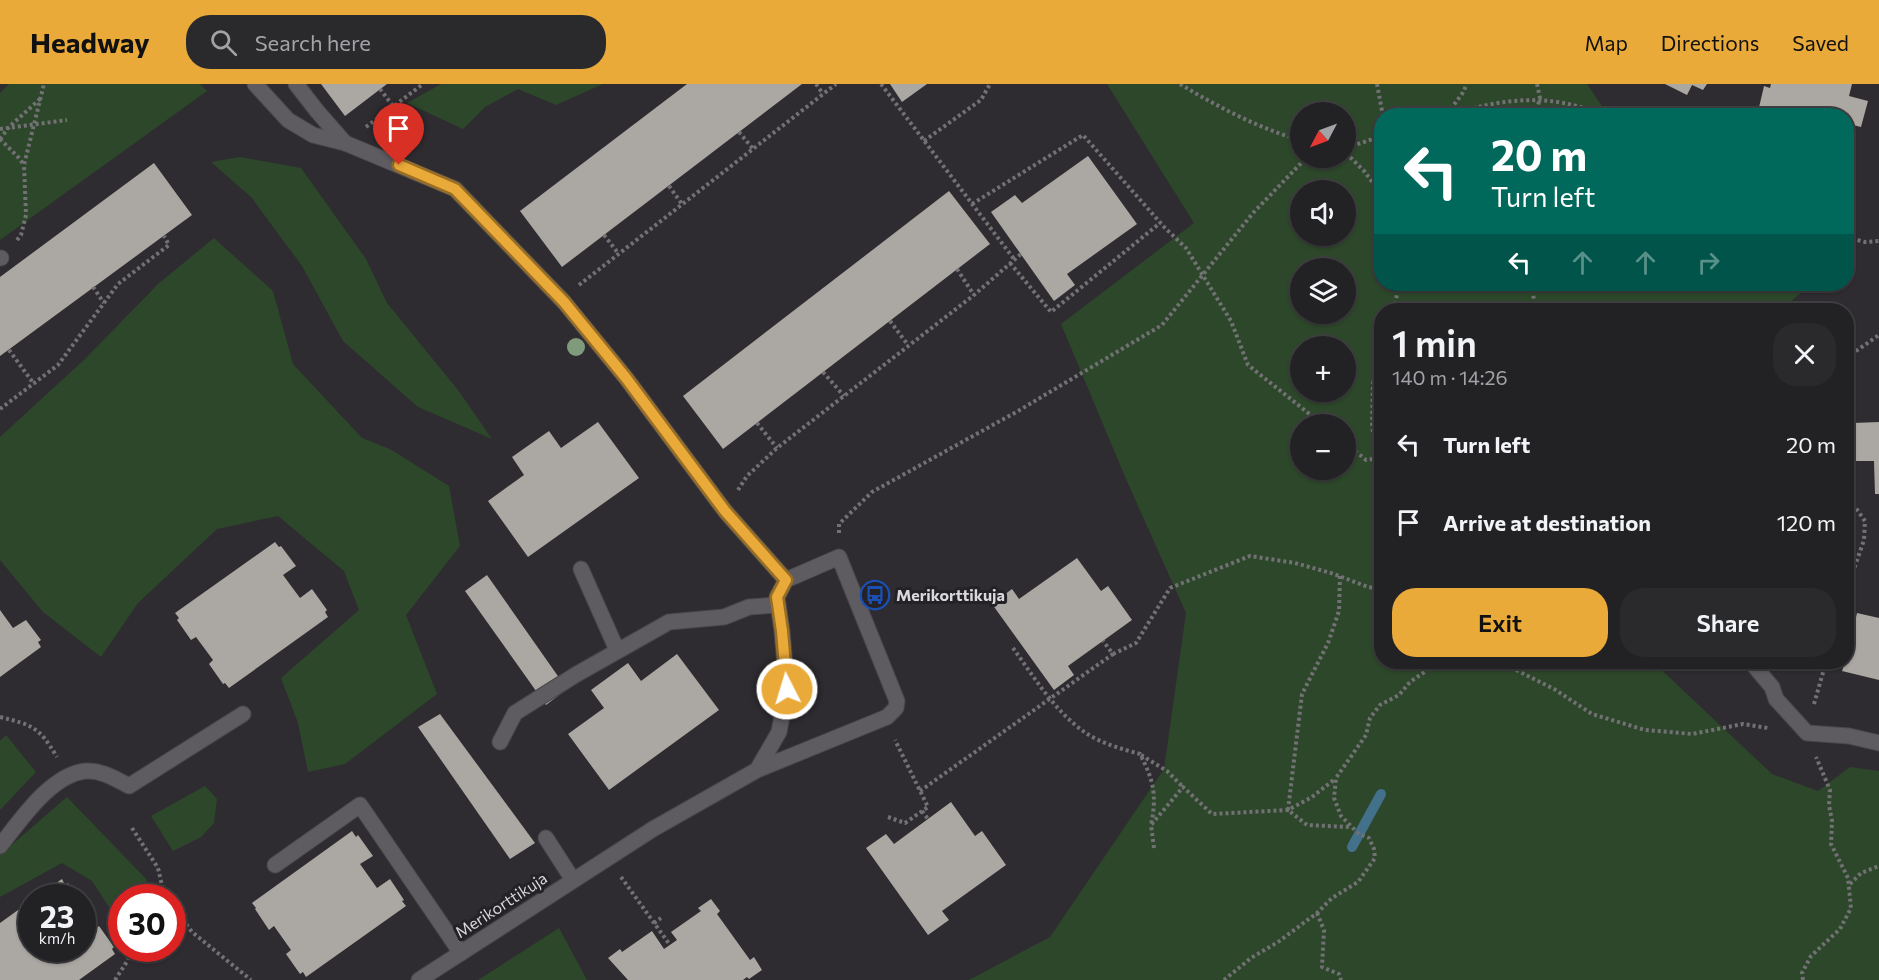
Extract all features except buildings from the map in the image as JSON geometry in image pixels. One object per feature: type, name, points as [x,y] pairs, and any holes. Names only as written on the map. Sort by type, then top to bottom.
[{"type":"street","points":[[255,84],[288,120],[313,135],[345,143],[455,189],[564,302],[626,378],[725,511],[786,580]]},
{"type":"street","points":[[296,84],[345,143]]},
{"type":"street","points":[[757,770],[779,732],[787,689],[777,597],[786,580],[839,557]]},
{"type":"street","name":"Merikorttikuja","points":[[419,980],[653,829],[757,770],[887,717],[896,708],[897,701],[839,557]]},
{"type":"street","points":[[581,569],[617,650]]},
{"type":"street","points":[[500,742],[515,713],[617,650],[669,622],[724,617],[749,607],[778,604]]},
{"type":"street","points":[[1757,669],[1772,687],[1776,699],[1807,733],[1849,736],[1879,743]]},
{"type":"street","points":[[0,846],[37,801],[68,776],[87,771],[111,776],[129,786],[243,714]]},
{"type":"street","points":[[275,865],[360,805],[461,953]]},
{"type":"street","points":[[546,837],[573,880]]},
{"type":"path","points":[[0,258],[21,236],[26,215],[24,165],[44,84]]},
{"type":"path","points":[[345,143],[423,84]]},
{"type":"path","points":[[816,84],[824,94]]},
{"type":"path","points":[[564,302],[581,282],[836,84]]},
{"type":"path","points":[[881,84],[1051,312],[1160,223]]},
{"type":"path","points":[[924,141],[981,100],[990,84]]},
{"type":"path","points":[[1180,84],[1201,97],[1290,137]]},
{"type":"path","points":[[1377,84],[1382,108]]},
{"type":"path","points":[[1451,108],[1467,84]]},
{"type":"path","points":[[1537,84],[1540,98],[1537,108]]},
{"type":"path","points":[[380,89],[393,106]]},
{"type":"path","points":[[1477,108],[1519,99],[1540,98],[1572,103],[1585,108]]},
{"type":"path","points":[[24,165],[0,139],[9,127],[40,99]]},
{"type":"path","points":[[0,129],[67,120]]},
{"type":"path","points":[[740,132],[753,149]]},
{"type":"path","points":[[972,204],[1083,135],[1160,223],[1186,248],[1231,321],[1248,365],[1309,414]]},
{"type":"path","points":[[1356,145],[1374,139]]},
{"type":"path","points":[[1356,163],[1374,185]]},
{"type":"path","points":[[839,557],[839,524],[872,492],[1018,411],[1162,325],[1253,213],[1296,168]]},
{"type":"path","points":[[669,186],[682,204]]},
{"type":"path","points":[[604,235],[618,253]]},
{"type":"path","points":[[0,409],[58,365],[117,284],[169,245],[164,236]]},
{"type":"path","points":[[1854,239],[1865,242],[1879,241]]},
{"type":"path","points":[[725,511],[747,476],[777,448],[974,295],[1021,254]]},
{"type":"path","points":[[957,269],[974,295]]},
{"type":"path","points":[[93,287],[104,303]]},
{"type":"path","points":[[890,321],[908,345]]},
{"type":"path","points":[[1854,352],[1879,335]]},
{"type":"path","points":[[9,350],[34,384]]},
{"type":"path","points":[[823,372],[844,396]]},
{"type":"path","points":[[1374,379],[1372,428],[1374,435]]},
{"type":"path","points":[[757,423],[777,448]]},
{"type":"path","points":[[1356,452],[1366,460],[1374,460]]},
{"type":"path","points":[[1854,505],[1865,521],[1864,540],[1854,569]]},
{"type":"path","points":[[920,791],[1113,654],[1136,643],[1170,588],[1250,556],[1295,563],[1374,588]]},
{"type":"path","points":[[1288,810],[1302,694],[1328,643],[1339,611],[1340,576]]},
{"type":"path","points":[[1103,641],[1113,654]]},
{"type":"path","points":[[1013,648],[1050,700],[1084,732],[1118,748],[1140,754],[1167,771],[1212,814],[1288,810],[1312,797],[1336,778],[1366,735],[1370,718],[1380,705],[1399,695],[1410,682],[1428,669]]},
{"type":"path","points":[[1514,669],[1554,689],[1592,714],[1645,730],[1692,734],[1743,724],[1807,733]]},
{"type":"path","points":[[1803,980],[1802,973],[1811,956],[1840,928],[1851,908],[1845,871],[1831,844],[1830,790],[1822,775],[1807,733],[1824,669]]},
{"type":"path","points":[[0,717],[31,725],[47,741],[68,776]]},
{"type":"path","points":[[888,817],[905,823],[928,807],[894,740]]},
{"type":"path","points":[[1140,754],[1150,772],[1156,803],[1151,825],[1154,848]]},
{"type":"path","points":[[1224,980],[1317,913],[1332,898],[1358,882],[1375,858],[1369,838],[1350,827],[1341,816],[1334,798],[1336,778]]},
{"type":"path","points":[[1151,825],[1183,787]]},
{"type":"path","points":[[1288,810],[1307,825],[1350,827]]},
{"type":"path","points":[[922,811],[928,819]]},
{"type":"path","points":[[132,828],[158,868],[161,884]]},
{"type":"path","points":[[1849,885],[1861,873],[1879,866]]},
{"type":"path","points":[[621,876],[670,945]]},
{"type":"path","points":[[1317,913],[1324,930],[1322,967],[1339,974],[1341,980]]},
{"type":"path","points":[[654,923],[661,918]]},
{"type":"path","points":[[186,924],[192,932],[250,980]]},
{"type":"path","points":[[115,980],[127,962]]},
{"type":"green space","points":[[9,84],[200,84],[207,91],[0,240],[0,93]]},
{"type":"green space","points":[[441,84],[603,84],[556,105],[518,89],[485,107],[463,129],[407,103]]},
{"type":"green space","points":[[1107,84],[1587,84],[1603,108],[1374,108],[1374,291],[1803,291],[1789,303],[1374,303],[1374,669],[1660,669],[1772,774],[1818,791],[1850,767],[1879,771],[1879,980],[969,980],[1050,937],[1164,769],[1186,613],[1126,479],[1061,324],[1194,223]]},
{"type":"green space","points":[[240,157],[301,168],[366,259],[387,303],[458,390],[492,439],[418,407],[343,341],[302,266],[251,197],[211,162]]},
{"type":"green space","points":[[214,238],[273,291],[293,364],[362,438],[390,449],[449,486],[460,546],[406,615],[437,694],[345,764],[308,772],[298,723],[281,678],[359,610],[344,571],[278,516],[217,529],[138,603],[101,657],[43,612],[0,560],[0,437],[85,359],[158,284]]},
{"type":"green space","points":[[6,735],[36,772],[0,810],[0,741]]},
{"type":"green space","points":[[205,786],[217,799],[214,823],[201,837],[173,851],[151,816]]},
{"type":"green space","points":[[67,797],[147,880],[145,884],[108,884],[108,905],[96,884],[62,863],[24,884],[18,884],[18,887],[0,897],[0,855]]},
{"type":"green space","points":[[559,928],[587,980],[478,980]]},
{"type":"waterway","points":[[1352,847],[1381,794]]},
{"type":"place","name":"Merikorttikuja","points":[[875,595]]},
{"type":"route","points":[[399,165],[455,189],[564,302],[626,378],[725,511],[786,580],[777,597],[787,689]]}]
